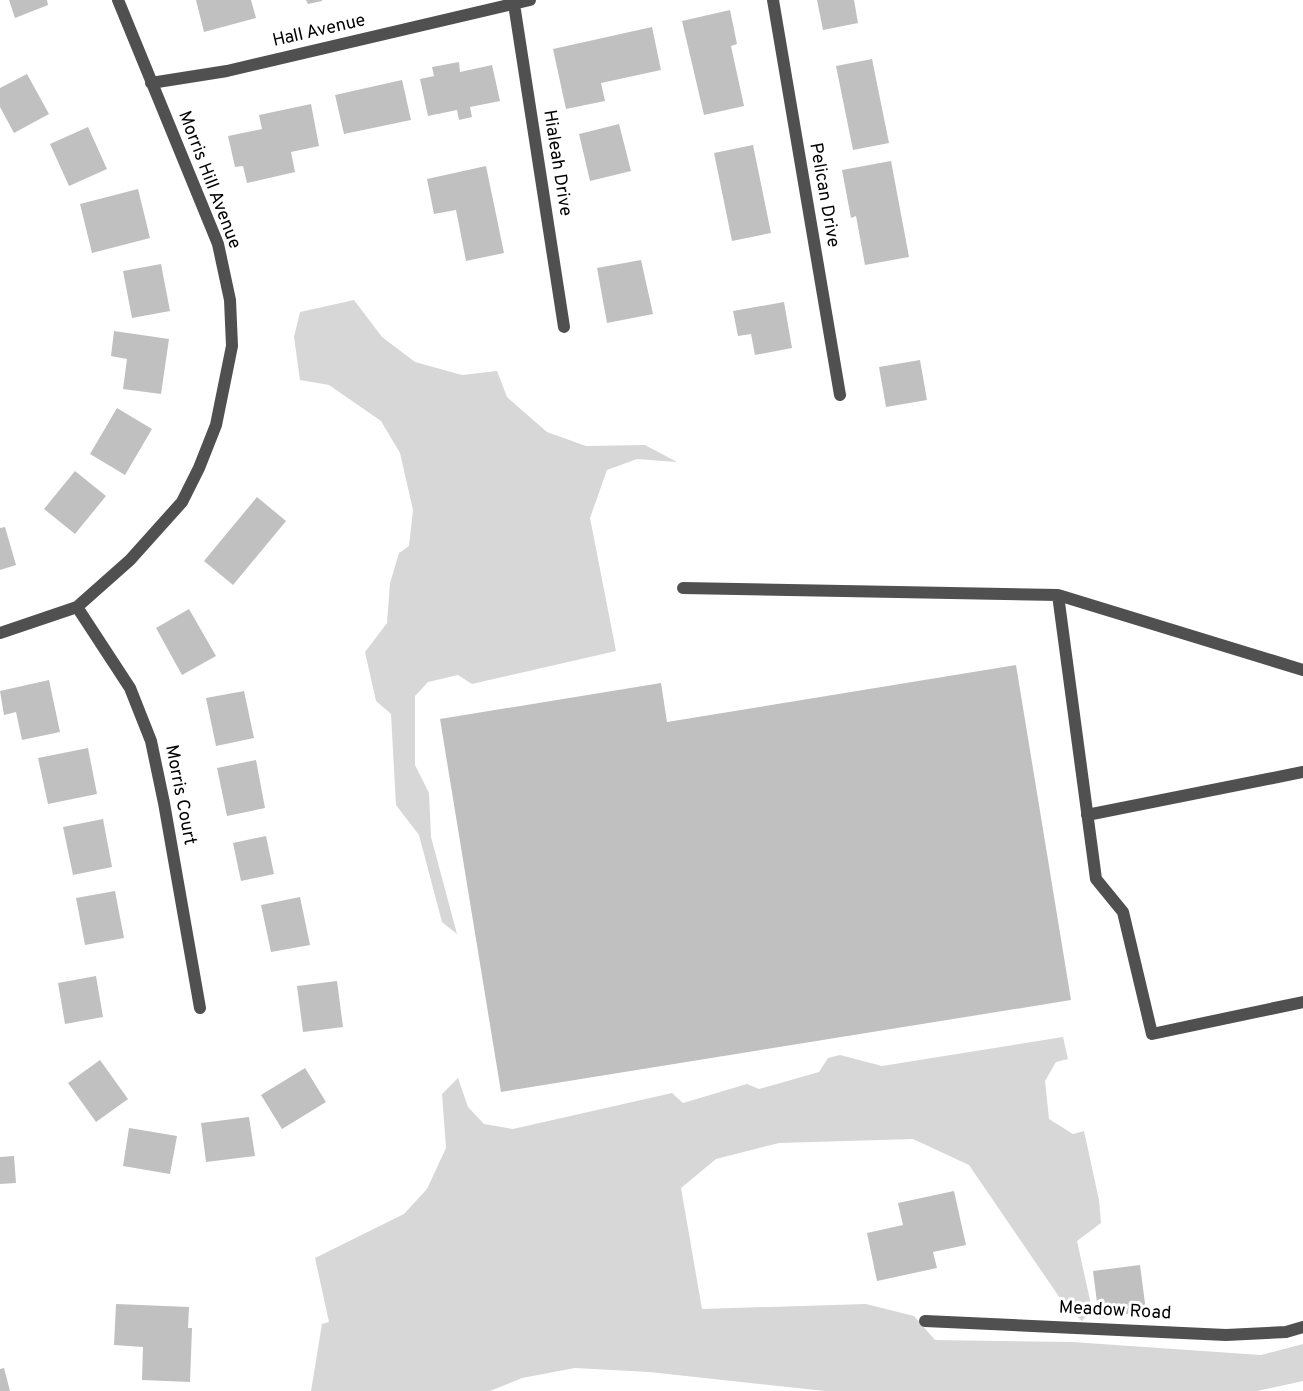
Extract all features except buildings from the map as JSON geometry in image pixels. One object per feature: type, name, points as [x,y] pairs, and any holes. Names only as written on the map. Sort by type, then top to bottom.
[{"type":"street","name":"Morris Hill Avenue","points":[[0,633],[76,607],[130,560],[182,502],[199,468],[216,425],[232,346],[230,300],[218,244],[198,190],[118,0]]},
{"type":"street","name":"Hall Avenue","points":[[151,83],[227,71],[530,0]]},
{"type":"street","name":"Pelican Drive","points":[[773,0],[840,395]]},
{"type":"street","name":"Hialeah Drive","points":[[514,4],[564,327]]},
{"type":"street","points":[[683,588],[1058,596],[1303,670]]},
{"type":"street","points":[[1058,596],[1096,879],[1124,912],[1152,1035],[1303,1002]]},
{"type":"street","name":"Morris Court","points":[[76,607],[130,688],[151,741],[200,1008]]},
{"type":"street","points":[[1087,815],[1303,772]]},
{"type":"street","name":"Meadow Road","points":[[925,1321],[1226,1335],[1286,1332],[1303,1328]]},
{"type":"shaded area","points":[[354,300],[382,337],[415,362],[462,375],[497,371],[507,397],[547,432],[586,446],[645,445],[677,462],[637,459],[607,470],[590,518],[616,651],[472,684],[458,675],[428,682],[415,696],[415,765],[429,793],[431,837],[457,934],[442,922],[419,835],[396,805],[391,714],[376,701],[365,652],[387,623],[390,583],[399,553],[409,546],[413,510],[400,453],[381,421],[329,385],[300,380],[294,337],[300,312]]},
{"type":"shaded area","points":[[1063,1037],[1068,1059],[1056,1062],[1045,1081],[1049,1119],[1073,1134],[1084,1131],[1099,1200],[1101,1223],[1077,1241],[1092,1309],[1082,1321],[1066,1307],[969,1165],[913,1139],[779,1143],[716,1159],[681,1188],[702,1309],[866,1304],[914,1316],[935,1340],[1072,1342],[1261,1355],[1303,1344],[1303,1381],[1257,1391],[825,1391],[649,1372],[575,1368],[522,1378],[490,1391],[311,1391],[322,1324],[329,1322],[315,1258],[404,1214],[427,1189],[446,1148],[442,1094],[458,1078],[468,1107],[484,1124],[513,1129],[672,1093],[683,1103],[747,1084],[759,1089],[819,1072],[828,1058],[840,1055],[882,1066]]}]
